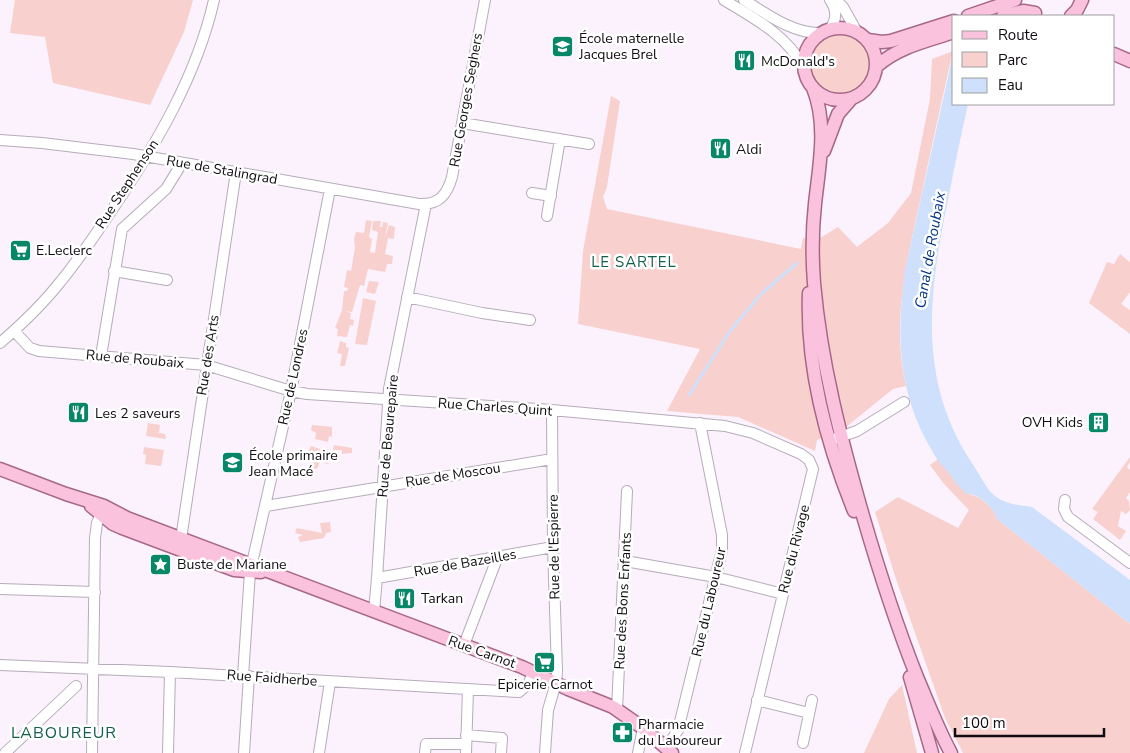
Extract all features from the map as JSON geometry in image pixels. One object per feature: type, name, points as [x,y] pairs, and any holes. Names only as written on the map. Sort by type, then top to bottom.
[{"type":"main road","points":[[1027,0],[1036,15]]},
{"type":"main road","points":[[972,15],[1014,4],[1036,15]]},
{"type":"main road","points":[[1004,15],[1014,4]]},
{"type":"main road","points":[[877,66],[907,42],[952,22]]},
{"type":"main road","points":[[820,165],[835,120],[851,99],[863,93],[869,86],[877,66],[875,52],[868,40],[857,32],[846,28],[825,31],[809,46],[805,54],[804,68],[808,81],[824,97],[833,100],[851,99]]},
{"type":"main road","points":[[868,40],[907,42],[952,32]]},
{"type":"main road","points":[[1115,54],[1130,61]]},
{"type":"main road","points":[[1115,60],[1130,61]]},
{"type":"main road","points":[[813,88],[820,115],[820,165],[815,204],[812,256],[815,292],[835,439],[898,629],[932,753]]},
{"type":"main road","name":"Rue Carnot","points":[[0,469],[66,494],[91,506],[180,539],[251,569],[280,575],[534,672],[617,710],[643,728],[669,750]]},
{"type":"main road","name":"Rue Carnot","points":[[102,509],[113,524],[122,528],[234,570],[251,569]]},
{"type":"main road","points":[[898,629],[951,753]]},
{"type":"street","name":"Rue Stephenson","points":[[0,343],[46,299],[69,272],[147,157],[180,95],[206,33],[214,0]]},
{"type":"street","name":"Rue Georges Seghers","points":[[442,198],[448,190],[452,177],[485,0]]},
{"type":"street","points":[[724,0],[768,28],[796,53],[804,68]]},
{"type":"street","points":[[744,0],[779,21],[811,33],[825,31],[834,22],[836,14],[830,0]]},
{"type":"street","points":[[836,0],[843,7],[857,32]]},
{"type":"street","points":[[462,123],[589,144]]},
{"type":"street","points":[[547,216],[560,139]]},
{"type":"street","name":"Rue de Stalingrad","points":[[0,140],[61,145],[147,157],[426,204],[433,203],[442,198]]},
{"type":"street","points":[[100,356],[122,228],[166,189],[182,163]]},
{"type":"street","name":"Rue des Arts","points":[[180,539],[236,172]]},
{"type":"street","name":"Rue de Londres","points":[[244,753],[251,569],[291,391],[330,189]]},
{"type":"street","points":[[532,193],[550,196]]},
{"type":"street","name":"Rue de Beaurepaire","points":[[374,611],[388,399],[426,204]]},
{"type":"street","points":[[114,271],[167,280]]},
{"type":"street","points":[[407,298],[482,313],[530,320]]},
{"type":"street","name":"Rue de Roubaix","points":[[14,331],[34,350],[206,365],[291,391]]},
{"type":"street","name":"Rue Charles Quint","points":[[291,391],[307,394],[552,410],[700,423]]},
{"type":"street","points":[[835,439],[857,432],[904,402]]},
{"type":"street","name":"Rue de l'Espierre","points":[[545,753],[548,710],[556,683],[557,671],[552,410]]},
{"type":"street","name":"Rue du Laboureur","points":[[669,750],[678,730],[723,543],[700,423]]},
{"type":"street","name":"Rue du Rivage","points":[[700,423],[753,433],[801,454],[812,463],[814,469],[745,753]]},
{"type":"street","name":"Rue de Moscou","points":[[266,506],[552,459]]},
{"type":"street","name":"Rue des Bons Enfants","points":[[617,710],[627,491]]},
{"type":"street","points":[[1065,500],[1064,509],[1068,517],[1130,563]]},
{"type":"street","points":[[92,753],[95,533],[102,509]]},
{"type":"street","name":"Rue de Bazeilles","points":[[377,578],[554,548]]},
{"type":"street","points":[[464,645],[498,556]]},
{"type":"street","points":[[625,562],[716,578],[783,594]]},
{"type":"street","points":[[0,589],[95,592]]},
{"type":"street","name":"Rue Faidherbe","points":[[0,665],[170,672],[519,692],[528,684],[534,672]]},
{"type":"street","points":[[168,753],[170,672]]},
{"type":"street","points":[[319,753],[330,682]]},
{"type":"street","points":[[6,753],[76,686]]},
{"type":"street","points":[[466,744],[468,689]]},
{"type":"street","points":[[758,700],[809,713]]},
{"type":"street","points":[[803,743],[812,700]]},
{"type":"street","points":[[638,753],[643,728]]},
{"type":"street","points":[[425,753],[426,744],[466,744],[502,738],[501,753]]},
{"type":"green space","points":[[15,0],[193,0],[184,32],[150,105],[53,83],[45,37],[10,33]]},
{"type":"green space","points":[[840,35],[851,37],[864,48],[869,64],[867,75],[856,88],[840,93],[829,91],[816,80],[811,64],[813,53],[824,40]]},
{"type":"green space","points":[[952,51],[906,268],[900,315],[900,338],[906,386],[893,389],[846,427],[817,440],[815,451],[738,417],[667,411],[700,349],[578,324],[583,251],[611,96],[620,101],[607,187],[603,197],[607,209],[801,249],[803,238],[820,238],[838,227],[857,247],[888,223],[911,193],[930,99],[932,59]]},
{"type":"green space","points":[[366,220],[372,221],[369,237],[372,239],[370,252],[375,253],[378,232],[372,230],[373,221],[381,221],[380,227],[382,227],[383,222],[388,223],[385,238],[389,225],[395,227],[394,239],[388,238],[385,254],[393,256],[392,264],[387,264],[385,272],[368,269],[364,286],[360,285],[352,312],[345,311],[351,313],[350,319],[354,320],[353,326],[350,325],[347,337],[337,336],[338,329],[335,328],[342,310],[344,291],[347,291],[348,288],[344,287],[347,270],[351,271],[355,248],[354,239],[356,232],[364,233]]},
{"type":"green space","points":[[1120,254],[1130,262],[1130,292],[1121,304],[1130,310],[1130,334],[1089,303],[1107,262],[1114,264]]},
{"type":"green space","points":[[369,281],[379,282],[375,294],[366,292]]},
{"type":"green space","points":[[363,298],[376,301],[367,345],[355,344]]},
{"type":"green space","points":[[340,341],[346,343],[346,347],[349,348],[345,366],[340,366],[342,354],[337,353]]},
{"type":"green space","points":[[148,423],[160,425],[159,433],[165,434],[166,439],[146,436]]},
{"type":"green space","points":[[312,425],[332,427],[332,437],[329,436],[328,442],[315,439],[316,433],[311,430]]},
{"type":"green space","points":[[334,445],[352,448],[352,453],[342,454],[342,450],[333,450]]},
{"type":"green space","points":[[311,446],[328,452],[330,455],[328,464],[320,462],[317,469],[309,467],[313,453],[308,452]]},
{"type":"green space","points":[[144,447],[164,450],[161,466],[145,464],[146,455],[143,454]]},
{"type":"green space","points":[[1130,457],[1127,467],[1130,470],[1130,492],[1126,498],[1129,501],[1130,510],[1126,514],[1121,511],[1118,526],[1126,531],[1120,540],[1093,519],[1098,512],[1092,509]]},
{"type":"green space","points":[[938,459],[966,493],[980,498],[994,511],[997,519],[1130,624],[1130,753],[963,753],[945,718],[896,579],[875,512],[898,497],[958,528],[969,510],[944,484],[930,465]]},
{"type":"green space","points":[[330,522],[331,532],[326,533],[324,538],[300,542],[298,537],[303,535],[295,533],[297,528],[322,533],[320,523]]},
{"type":"green space","points":[[902,685],[917,753],[864,753],[889,699]]},
{"type":"water","name":"Canal de Roubaix","points":[[952,59],[952,105],[968,105],[941,234],[933,301],[932,333],[935,366],[942,398],[953,429],[970,460],[993,494],[1007,502],[1032,507],[1130,580],[1130,624],[997,519],[985,501],[966,493],[932,451],[916,417],[904,376],[900,335],[905,270]]},
{"type":"pier","points":[[977,0],[994,0],[990,15],[959,15],[961,5]]},
{"type":"waterway","points":[[689,395],[730,331],[762,293],[797,263]]},
{"type":"place","name":"École maternelle Jacques Brel","points":[[563,46]]},
{"type":"place","name":"McDonald's","points":[[745,61]]},
{"type":"place","name":"Aldi","points":[[720,149]]},
{"type":"place","name":"E.Leclerc","points":[[20,250]]},
{"type":"place","name":"Les 2 saveurs","points":[[79,413]]},
{"type":"place","name":"OVH Kids","points":[[1099,422]]},
{"type":"place","name":"École primaire Jean Macé","points":[[233,463]]},
{"type":"place","name":"Buste de Mariane","points":[[161,564]]},
{"type":"place","name":"Tarkan","points":[[405,598]]},
{"type":"place","name":"Epicerie Carnot","points":[[545,662]]},
{"type":"place","name":"Pharmacie du Laboureur","points":[[622,732]]},
{"type":"district","name":"LE SARTEL","points":[[634,262]]},
{"type":"district","name":"LABOUREUR","points":[[64,733]]}]
